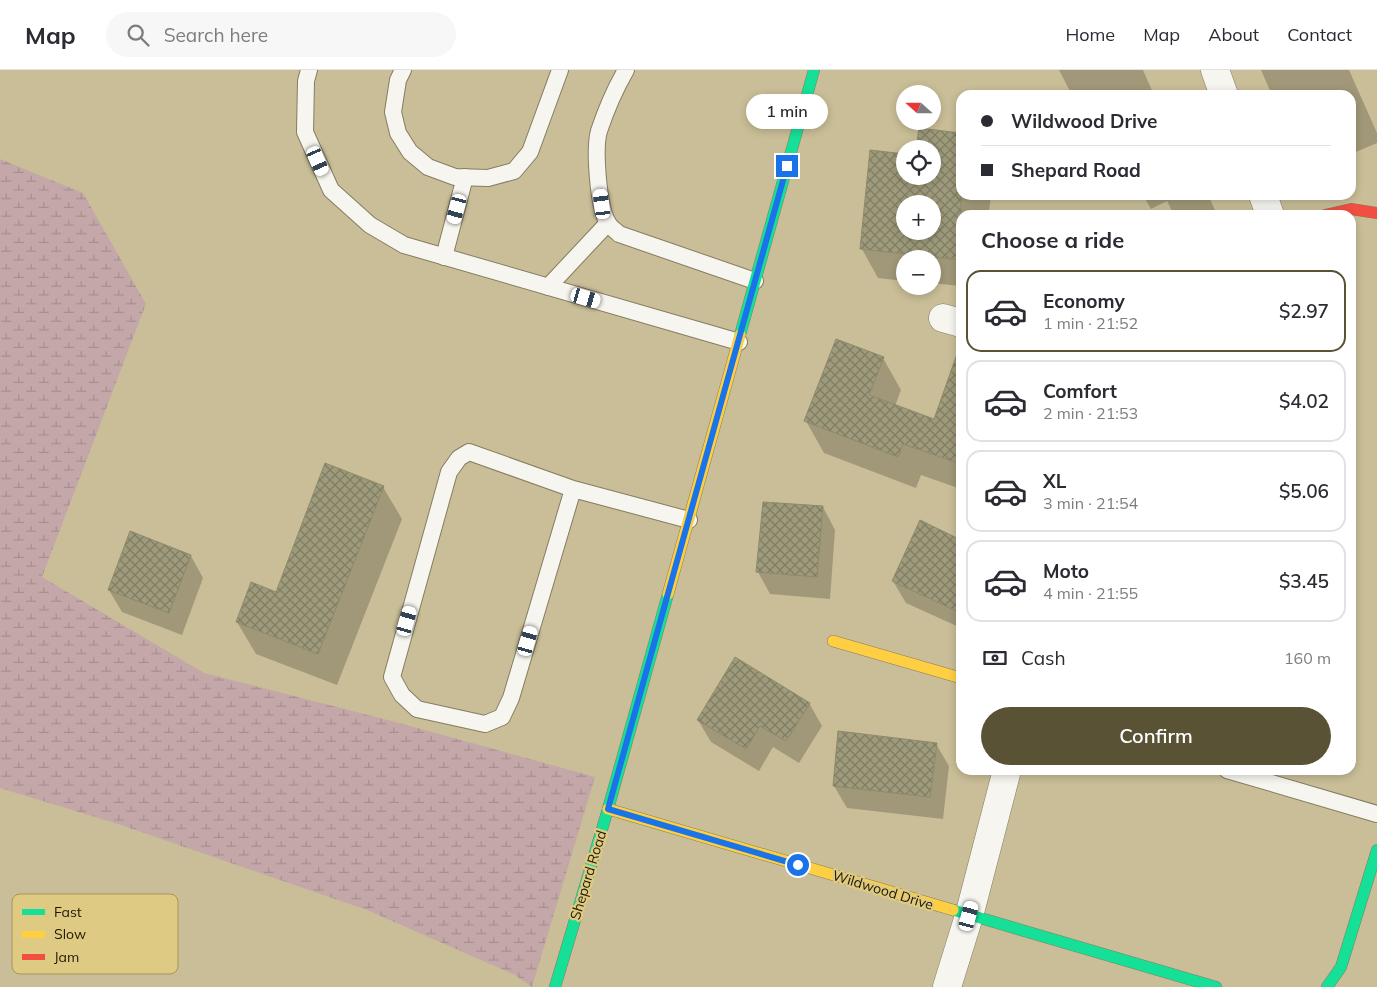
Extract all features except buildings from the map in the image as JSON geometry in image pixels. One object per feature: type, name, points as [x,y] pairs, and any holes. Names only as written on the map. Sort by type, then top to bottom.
[{"type":"street","name":"Shepard Road","points":[[555,987],[608,809],[814,70]]},
{"type":"street","points":[[1215,70],[1222,90]]},
{"type":"street","points":[[1356,211],[1377,213]]},
{"type":"street","points":[[833,641],[956,677]]},
{"type":"street","points":[[947,987],[969,916],[1006,775]]},
{"type":"street","name":"Wildwood Drive","points":[[608,809],[1216,987]]},
{"type":"street","points":[[1328,987],[1341,967],[1377,850]]},
{"type":"lane","points":[[309,70],[306,81],[305,132],[331,190],[370,225],[404,245],[739,342]]},
{"type":"lane","points":[[402,70],[398,80],[393,112],[398,133],[410,152],[428,167],[455,177],[488,178],[514,171],[530,152],[560,70]]},
{"type":"lane","points":[[626,70],[618,84],[599,132],[596,155],[602,204],[608,223],[619,234],[755,281]]},
{"type":"lane","points":[[444,257],[465,177]]},
{"type":"lane","points":[[548,286],[608,223]]},
{"type":"lane","points":[[573,489],[511,698],[502,716],[485,724],[417,709],[402,695],[392,677],[449,472],[459,458],[470,452],[573,489],[689,520]]},
{"type":"lane","points":[[1244,775],[1377,814]]},
{"type":"green space","points":[[0,159],[83,193],[146,304],[42,577],[204,673],[403,724],[595,777],[532,987],[515,975],[367,910],[121,825],[0,788]]},
{"type":"traffic: fast","points":[[740,335],[814,70]]},
{"type":"traffic: fast","points":[[555,987],[608,809],[668,594]]},
{"type":"traffic: fast","points":[[1327,987],[1341,967],[1377,850]]},
{"type":"traffic: fast","points":[[953,910],[1216,987]]},
{"type":"traffic: slow","points":[[668,594],[740,335]]},
{"type":"traffic: slow","points":[[833,641],[956,677]]},
{"type":"traffic: slow","points":[[608,809],[953,910]]},
{"type":"traffic: jam","points":[[1347,210],[1377,213]]},
{"type":"route","points":[[787,166],[608,809],[798,865]]}]
